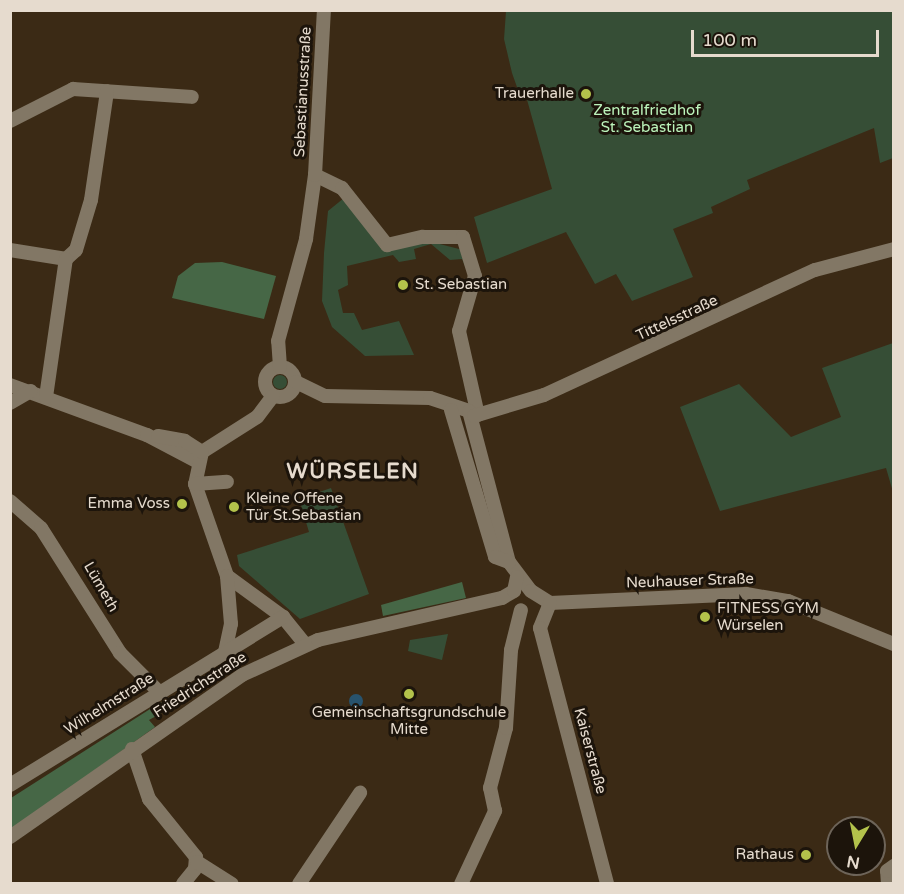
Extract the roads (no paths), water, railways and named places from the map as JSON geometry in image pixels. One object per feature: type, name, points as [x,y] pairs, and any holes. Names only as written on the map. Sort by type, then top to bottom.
[{"type":"street","name":"Sebastianusstraße","points":[[280,367],[278,341],[306,239],[315,175],[324,10]]},
{"type":"street","points":[[46,397],[56,310],[66,259],[76,250],[92,200],[107,91]]},
{"type":"street","points":[[10,121],[61,92],[107,91],[192,97]]},
{"type":"street","name":"Sebastianusstraße","points":[[315,175],[342,188],[387,246],[423,237],[463,237],[476,276],[459,331],[476,416]]},
{"type":"street","name":"Tittelsstraße","points":[[476,416],[566,386],[815,270],[894,249]]},
{"type":"street","points":[[10,250],[66,259]]},
{"type":"street","points":[[273,396],[266,379],[280,367],[289,370],[296,382],[325,396],[430,398],[476,416],[509,562],[517,577],[550,603],[540,628],[521,610],[502,598],[514,591],[517,577]]},
{"type":"street","points":[[273,396],[288,396],[296,382]]},
{"type":"street","points":[[10,385],[31,391],[200,457]]},
{"type":"street","points":[[10,403],[31,391]]},
{"type":"street","points":[[225,652],[231,624],[227,576],[195,484],[200,457],[256,417],[273,396]]},
{"type":"street","points":[[454,408],[495,557],[509,562]]},
{"type":"street","points":[[195,484],[227,482]]},
{"type":"street","name":"Lümeth","points":[[10,501],[42,528],[120,653],[159,692]]},
{"type":"street","points":[[227,576],[283,617],[305,644]]},
{"type":"street","name":"Neuhauser Straße","points":[[550,603],[756,595],[788,601],[894,644]]},
{"type":"street","name":"Friedrichstraße","points":[[10,837],[132,749],[242,675],[305,644],[502,598]]},
{"type":"street","points":[[461,884],[495,811],[490,788],[506,728],[511,650],[521,610]]},
{"type":"street","name":"Wilhelmstraße","points":[[10,784],[283,617]]},
{"type":"street","name":"Kaiserstraße","points":[[540,628],[607,884]]},
{"type":"street","points":[[132,749],[148,799],[197,862],[232,884]]},
{"type":"street","points":[[299,884],[360,793]]},
{"type":"street","points":[[183,884],[197,862]]},
{"type":"street","points":[[888,884],[887,871],[894,866]]},
{"type":"water","points":[[353,694],[359,694],[363,701],[359,708],[353,708],[349,704],[349,698]]},
{"type":"place","name":"Trauerhalle","points":[[586,94]]},
{"type":"place","name":"St. Sebastian","points":[[403,285]]},
{"type":"place","name":"Emma Voss","points":[[182,504]]},
{"type":"place","name":"Kleine Offene Tür St.Sebastian","points":[[234,507]]},
{"type":"place","name":"FITNESS GYM Würselen","points":[[705,617]]},
{"type":"place","name":"Gemeinschaftsgrundschule Mitte","points":[[409,694]]},
{"type":"place","name":"Rathaus","points":[[806,855]]},
{"type":"district","name":"WÜRSELEN","points":[[353,472]]},
{"type":"park label","name":"Zentralfriedhof St. Sebastian","points":[[647,118]]}]
